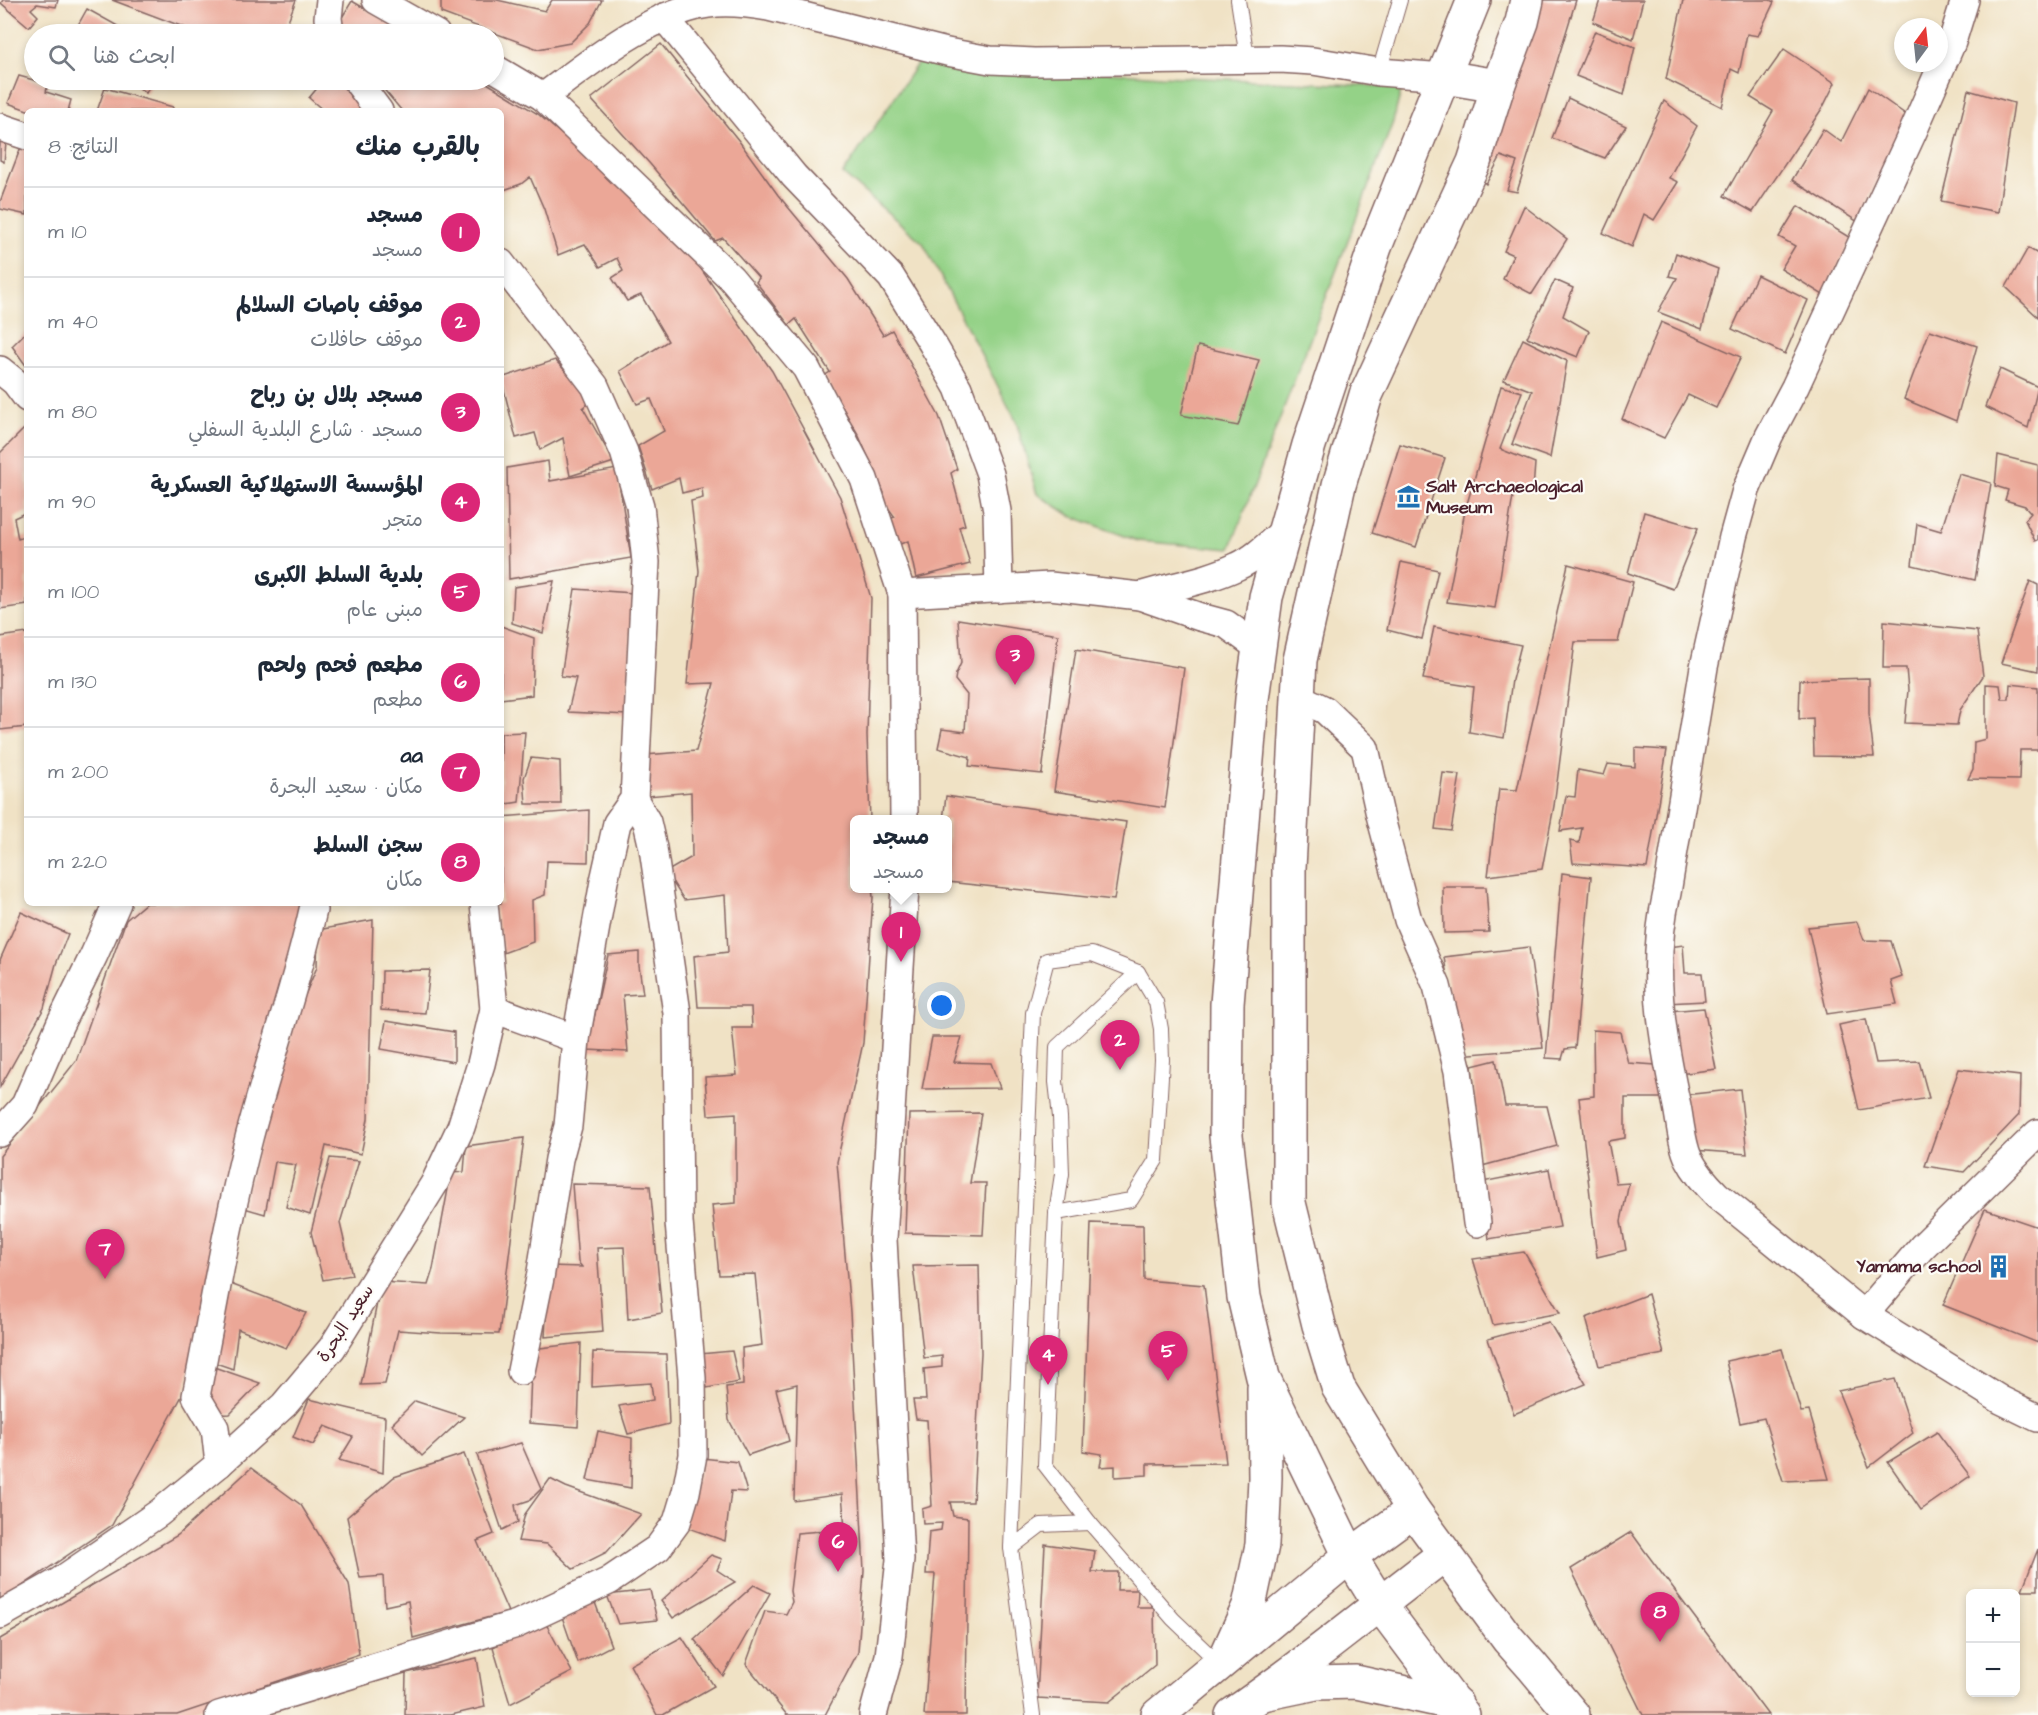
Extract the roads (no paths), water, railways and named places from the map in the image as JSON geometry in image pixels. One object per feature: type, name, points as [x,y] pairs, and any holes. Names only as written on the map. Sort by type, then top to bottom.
[{"type":"main road","points":[[1223,1660],[1249,1606],[1262,1545],[1265,1478],[1263,1377],[1244,1297],[1226,1136],[1227,1004],[1252,699],[1266,597],[1308,445],[1375,247],[1474,0]]},
{"type":"main road","points":[[1527,0],[1522,22],[1498,86],[1474,162],[1366,395],[1339,485],[1300,660],[1289,868],[1289,1203],[1319,1325],[1338,1387],[1413,1510],[1508,1639],[1573,1715]]},
{"type":"main road","points":[[1444,77],[1498,86]]},
{"type":"main road","points":[[1263,1377],[1350,1556],[1380,1603],[1459,1710]]},
{"type":"main road","points":[[1158,1715],[1350,1556],[1413,1510]]},
{"type":"main road","points":[[1232,1715],[1263,1694],[1445,1554]]},
{"type":"main road","points":[[1263,1694],[1316,1683],[1356,1682],[1459,1710]]},
{"type":"street","points":[[329,24],[330,0]]},
{"type":"street","points":[[376,0],[418,24]]},
{"type":"street","points":[[1965,0],[1952,42],[1912,134],[1769,436],[1746,490],[1704,667],[1658,949],[1658,980],[1666,1054],[1688,1157],[1700,1177],[1717,1195],[1864,1315],[2001,1400],[2038,1418]]},
{"type":"street","points":[[543,97],[602,55],[664,17],[689,8],[715,3],[742,3],[768,7],[947,52],[990,60],[1012,62],[1247,58],[1313,61],[1379,72],[1444,77]]},
{"type":"street","points":[[664,17],[795,176],[891,277],[932,343],[958,388],[990,474],[997,511],[999,589]]},
{"type":"street","points":[[504,74],[543,97],[730,278],[806,368],[864,479],[902,594],[904,815]]},
{"type":"street","points":[[363,90],[377,108]]},
{"type":"street","points":[[0,126],[24,135]]},
{"type":"street","points":[[219,1715],[517,1624],[609,1581],[658,1548],[677,1522],[687,1492],[693,1455],[692,1378],[679,1222],[677,1013],[654,848],[647,822],[634,799],[646,562],[640,506],[624,452],[595,386],[504,267]]},
{"type":"street","points":[[0,370],[15,382],[24,394]]},
{"type":"street","points":[[1140,596],[1203,579],[1240,566],[1286,529]]},
{"type":"street","points":[[902,594],[1050,586],[1140,596],[1226,624],[1259,648]]},
{"type":"street","points":[[1298,697],[1325,710],[1365,748],[1408,920],[1437,986],[1458,1071],[1477,1223]]},
{"type":"street","points":[[521,1371],[540,1278],[559,1159],[568,1126],[576,1039],[588,964],[617,823],[634,799]]},
{"type":"street","points":[[873,1715],[889,1656],[900,1560],[883,1239],[905,893]]},
{"type":"street","points":[[0,1132],[25,1105],[116,906]]},
{"type":"street","name":"سعيد البحرة","points":[[0,1615],[60,1581],[159,1513],[219,1464],[284,1405],[332,1348],[434,1184],[460,1127],[481,1064],[494,1009],[484,906]]},
{"type":"street","points":[[219,1464],[215,1428],[196,1396],[227,1235],[249,1139],[301,965],[313,910]]},
{"type":"street","points":[[494,1009],[576,1039]]},
{"type":"street","points":[[1864,1315],[1922,1247],[2038,1133]]},
{"type":"lane","points":[[1238,0],[1247,58]]},
{"type":"lane","points":[[1379,72],[1400,0]]},
{"type":"lane","points":[[1033,1715],[1011,1548],[1033,1012],[1047,960],[1092,954],[1138,972],[1155,1002],[1161,1029],[1156,1160],[1131,1200],[1056,1213]]},
{"type":"lane","points":[[1138,972],[1057,1047],[1056,1083],[1062,1174],[1056,1213],[1045,1465],[1090,1523],[1173,1619],[1223,1660]]},
{"type":"lane","points":[[1011,1548],[1041,1525],[1090,1523]]},
{"type":"place","name":"Salt Archaeological Museum","points":[[1408,496]]},
{"type":"place","name":"مسجد بلال بن رباح","points":[[1015,685]]},
{"type":"place","name":"مسجد","points":[[901,962]]},
{"type":"place","name":"موقف باصات السلالم","points":[[1120,1070]]},
{"type":"place","name":"Yamama school","points":[[1999,1266]]},
{"type":"place","name":"aa","points":[[105,1279]]},
{"type":"place","name":"بلدية السلط الكبرى","points":[[1168,1381]]},
{"type":"place","name":"المؤسسة الاستهلاكية العسكرية","points":[[1048,1385]]},
{"type":"place","name":"مطعم فحم ولحم","points":[[838,1572]]},
{"type":"place","name":"سجن السلط","points":[[1660,1642]]}]
